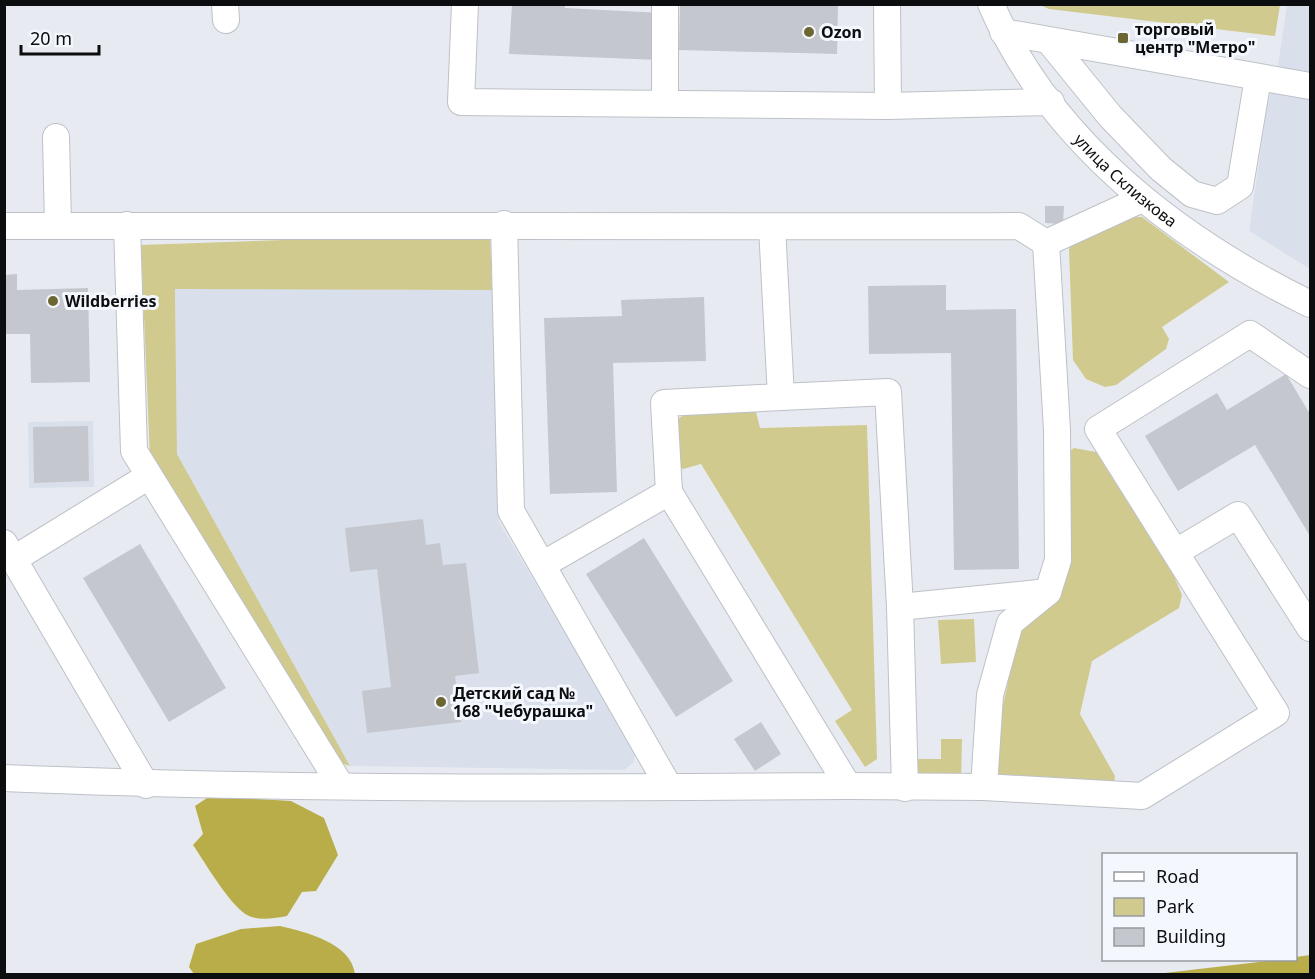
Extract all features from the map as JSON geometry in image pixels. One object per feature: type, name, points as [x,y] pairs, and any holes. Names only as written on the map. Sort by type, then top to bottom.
[{"type":"street","points":[[465,4],[461,102],[888,105],[1051,102]]},
{"type":"street","points":[[665,4],[665,102]]},
{"type":"street","points":[[887,4],[888,105]]},
{"type":"street","name":"улица Склизкова","points":[[991,4],[1003,33],[1051,102],[1104,163],[1142,199],[1241,267],[1311,304]]},
{"type":"street","points":[[1003,33],[1311,86]]},
{"type":"street","points":[[1050,41],[1110,116],[1161,169],[1192,194],[1217,201],[1240,186],[1258,78]]},
{"type":"street","points":[[56,137],[58,226]]},
{"type":"street","points":[[1046,243],[1142,199]]},
{"type":"street","points":[[4,226],[504,224],[772,228],[1019,226],[1046,243]]},
{"type":"street","points":[[504,224],[511,511],[669,787]]},
{"type":"street","points":[[127,225],[134,451],[341,786]]},
{"type":"street","points":[[772,228],[781,397]]},
{"type":"street","points":[[984,787],[990,695],[1010,623],[1048,592],[1058,560],[1058,430],[1046,243]]},
{"type":"street","points":[[1058,430],[1098,429],[1250,334],[1311,375]]},
{"type":"street","points":[[848,786],[669,492],[664,403],[888,392],[900,607],[906,788]]},
{"type":"street","points":[[4,778],[146,784],[341,786],[984,787],[1142,796],[1276,713],[1098,429]]},
{"type":"street","points":[[146,784],[9,551],[149,476]]},
{"type":"street","points":[[542,565],[669,492]]},
{"type":"street","points":[[1176,552],[1238,515],[1311,628]]},
{"type":"street","points":[[900,607],[1048,592]]},
{"type":"shaded area","points":[[1287,5],[1310,5],[1310,269],[1249,231],[1267,106],[1278,65]]},
{"type":"shaded area","points":[[175,288],[492,290],[499,522],[636,752],[633,763],[624,770],[350,766],[177,454]]},
{"type":"shaded area","points":[[93,421],[94,487],[29,488],[28,422]]},
{"type":"shaded area","points":[[210,796],[291,801],[324,818],[338,855],[316,891],[302,892],[287,916],[268,919],[249,916],[242,912],[227,895],[193,845],[203,834],[195,806]]},
{"type":"shaded area","points":[[280,926],[314,936],[336,947],[352,963],[355,974],[194,974],[189,967],[196,944],[241,929]]},
{"type":"shaded area","points":[[1310,955],[1310,974],[1156,974],[1267,961],[1297,961],[1297,957]]},
{"type":"green space","points":[[1040,5],[1280,5],[1275,36],[1049,9]]},
{"type":"green space","points":[[1122,217],[1142,217],[1229,282],[1162,327],[1169,339],[1166,349],[1116,385],[1105,387],[1086,379],[1073,360],[1069,249],[1074,241]]},
{"type":"green space","points":[[490,233],[492,290],[175,289],[177,454],[350,766],[343,764],[150,458],[141,245]]},
{"type":"green space","points":[[741,407],[756,412],[760,428],[867,425],[877,759],[865,767],[835,721],[852,710],[701,464],[683,469],[679,466],[674,448],[673,429],[683,415],[702,409]]},
{"type":"green space","points":[[1074,448],[1096,452],[1174,576],[1182,595],[1179,608],[1092,661],[1080,714],[1115,776],[1114,784],[997,776],[992,753],[1020,630],[1059,588],[1067,453]]},
{"type":"green space","points":[[974,619],[976,662],[941,664],[938,620]]},
{"type":"green space","points":[[941,739],[962,739],[961,783],[918,783],[918,759],[941,759]]},
{"type":"building","points":[[512,4],[565,4],[565,8],[662,13],[660,60],[509,54]]},
{"type":"building","points":[[680,5],[838,5],[837,54],[679,50]]},
{"type":"building","points":[[1045,206],[1064,206],[1063,224],[1045,223]]},
{"type":"building","points":[[17,274],[17,290],[88,288],[90,382],[31,383],[30,334],[4,334],[4,275]]},
{"type":"building","points":[[946,285],[946,310],[1016,309],[1019,569],[954,570],[951,353],[869,354],[868,286]]},
{"type":"building","points":[[704,297],[706,361],[613,363],[617,492],[550,494],[544,318],[622,316],[621,300]]},
{"type":"building","points":[[1286,374],[1310,414],[1310,536],[1255,445],[1178,491],[1145,436],[1217,393],[1227,410]]},
{"type":"building","points":[[88,426],[89,481],[34,483],[33,427]]},
{"type":"building","points":[[423,519],[426,545],[440,543],[443,565],[466,563],[479,673],[455,676],[461,722],[367,733],[362,691],[391,687],[377,569],[350,572],[345,528]]},
{"type":"building","points":[[644,538],[733,681],[676,717],[586,574]]},
{"type":"building","points":[[140,544],[226,688],[169,722],[83,578]]},
{"type":"building","points":[[761,722],[781,754],[755,771],[734,739]]},
{"type":"place","name":"Ozon","points":[[809,32]]},
{"type":"place","name":"торговый центр \"Метро\"","points":[[1123,38]]},
{"type":"place","name":"Wildberries","points":[[53,301]]},
{"type":"place","name":"Детский сад № 168 \"Чебурашка\"","points":[[441,702]]}]
